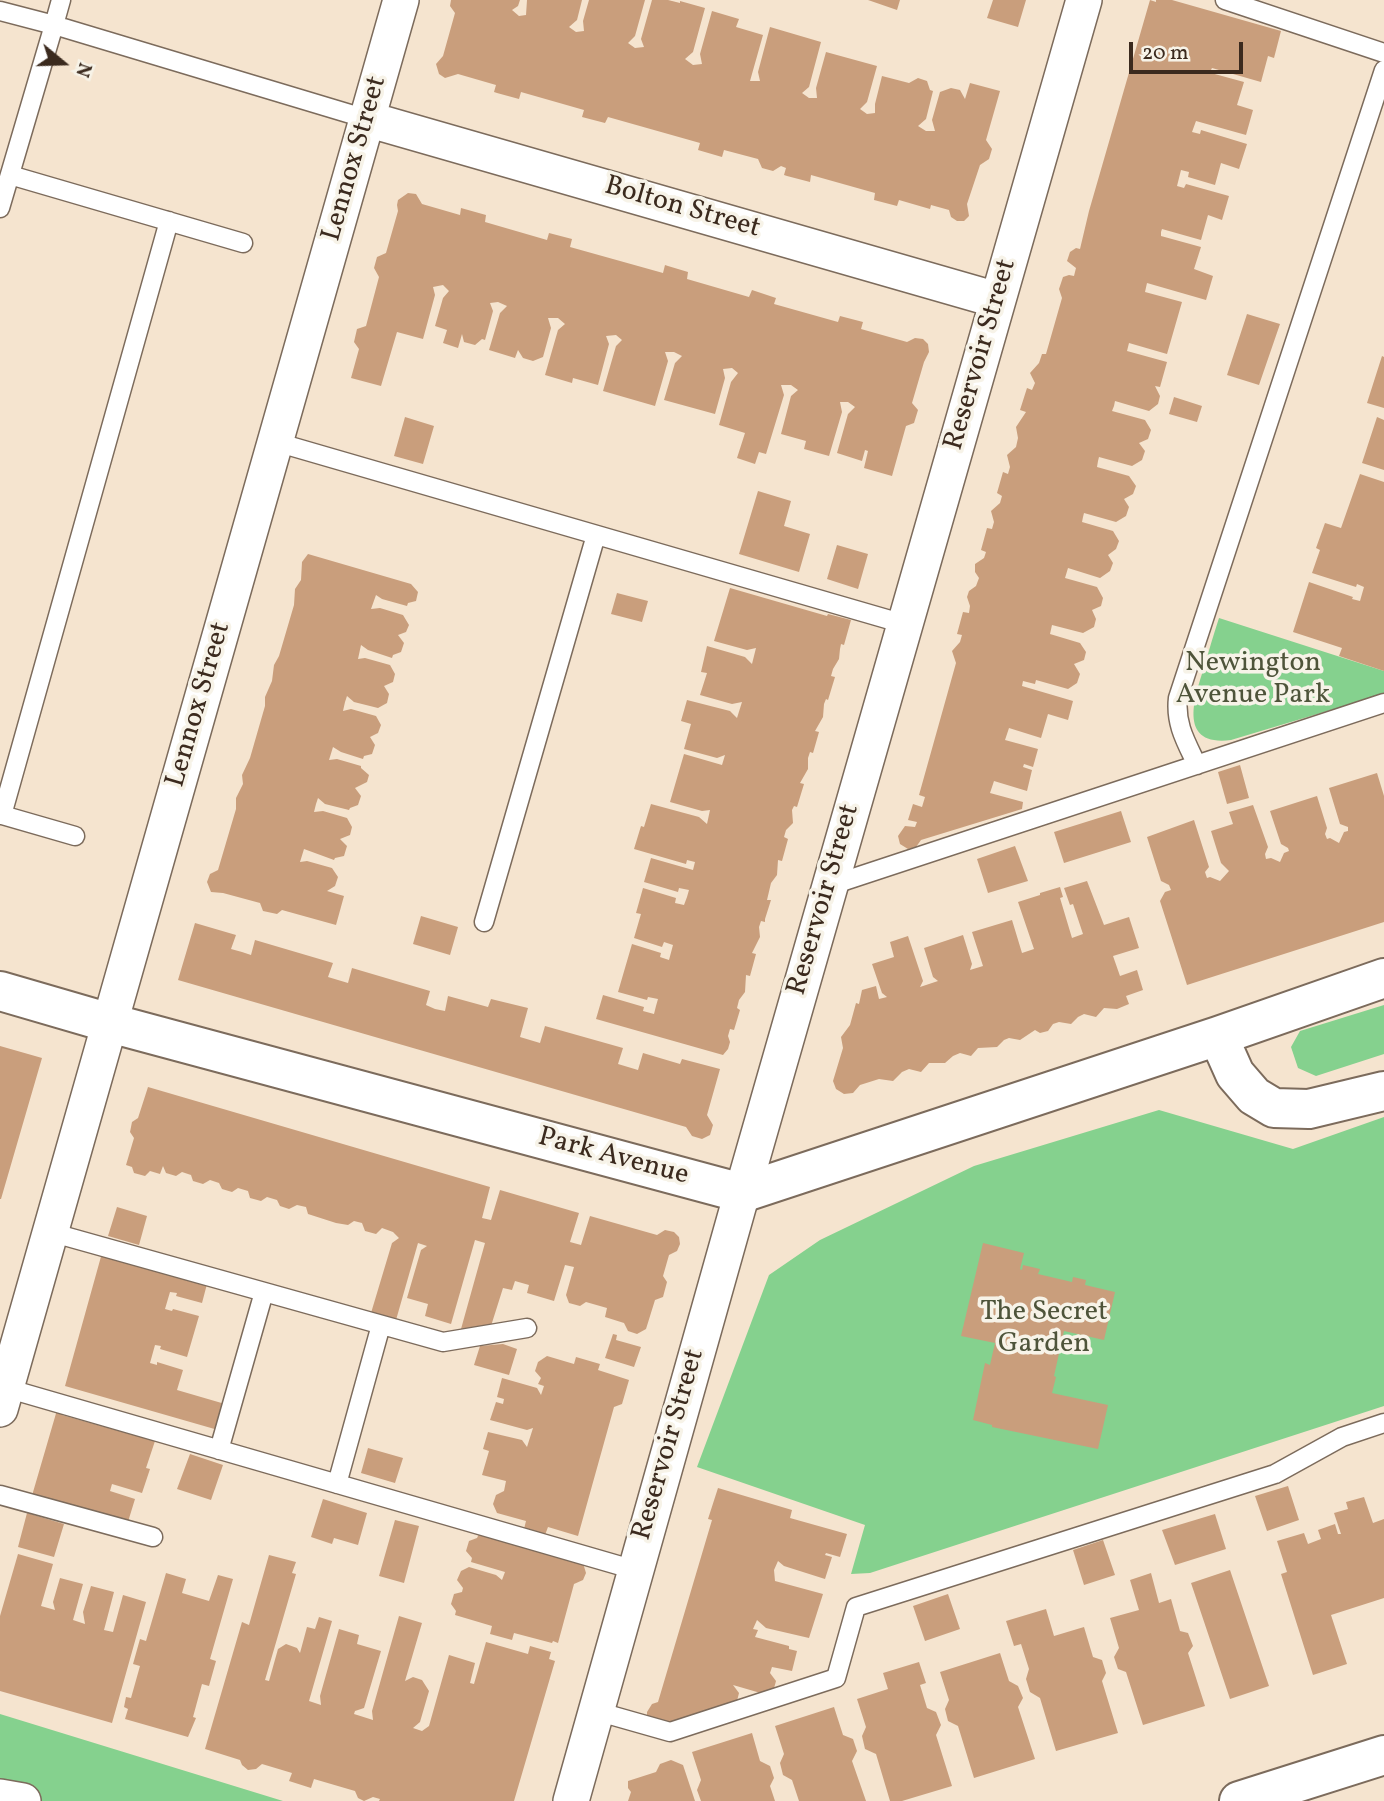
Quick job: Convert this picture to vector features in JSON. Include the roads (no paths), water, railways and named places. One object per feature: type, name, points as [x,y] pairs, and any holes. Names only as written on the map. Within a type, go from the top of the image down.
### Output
[{"type":"street","name":"Lennox Street","points":[[3,1399],[401,0]]},
{"type":"street","name":"Reservoir Street","points":[[570,1801],[1084,0]]},
{"type":"street","name":"Bolton Street","points":[[367,119],[997,300]]},
{"type":"street","points":[[742,1192],[1218,1036],[1384,978]]},
{"type":"street","name":"Park Avenue","points":[[0,991],[110,1023],[742,1192]]},
{"type":"street","points":[[1218,1036],[1235,1074],[1254,1096],[1274,1108],[1308,1110],[1384,1091]]},
{"type":"street","points":[[1239,1801],[1384,1755]]},
{"type":"street","points":[[0,1797],[23,1801]]},
{"type":"lane","points":[[0,208],[61,0]]},
{"type":"lane","points":[[1224,0],[1384,52]]},
{"type":"lane","points":[[0,11],[367,119]]},
{"type":"lane","points":[[1197,765],[1178,724],[1178,698],[1384,70]]},
{"type":"lane","points":[[10,175],[243,243]]},
{"type":"lane","points":[[75,836],[1,815],[169,221]]},
{"type":"lane","points":[[276,442],[904,624]]},
{"type":"lane","points":[[484,922],[596,535]]},
{"type":"lane","points":[[829,886],[1384,703]]},
{"type":"lane","points":[[50,1232],[443,1342],[527,1328]]},
{"type":"lane","points":[[219,1450],[264,1292]]},
{"type":"lane","points":[[337,1483],[381,1325]]},
{"type":"lane","points":[[3,1399],[219,1450],[635,1570]]},
{"type":"lane","points":[[596,1711],[670,1732],[836,1678],[856,1607],[1275,1474],[1342,1437],[1384,1423]]},
{"type":"lane","points":[[0,1495],[153,1536]]},
{"type":"park label","name":"Newington Avenue Park","points":[[1253,681]]},
{"type":"park label","name":"The Secret Garden","points":[[1044,1330]]}]
